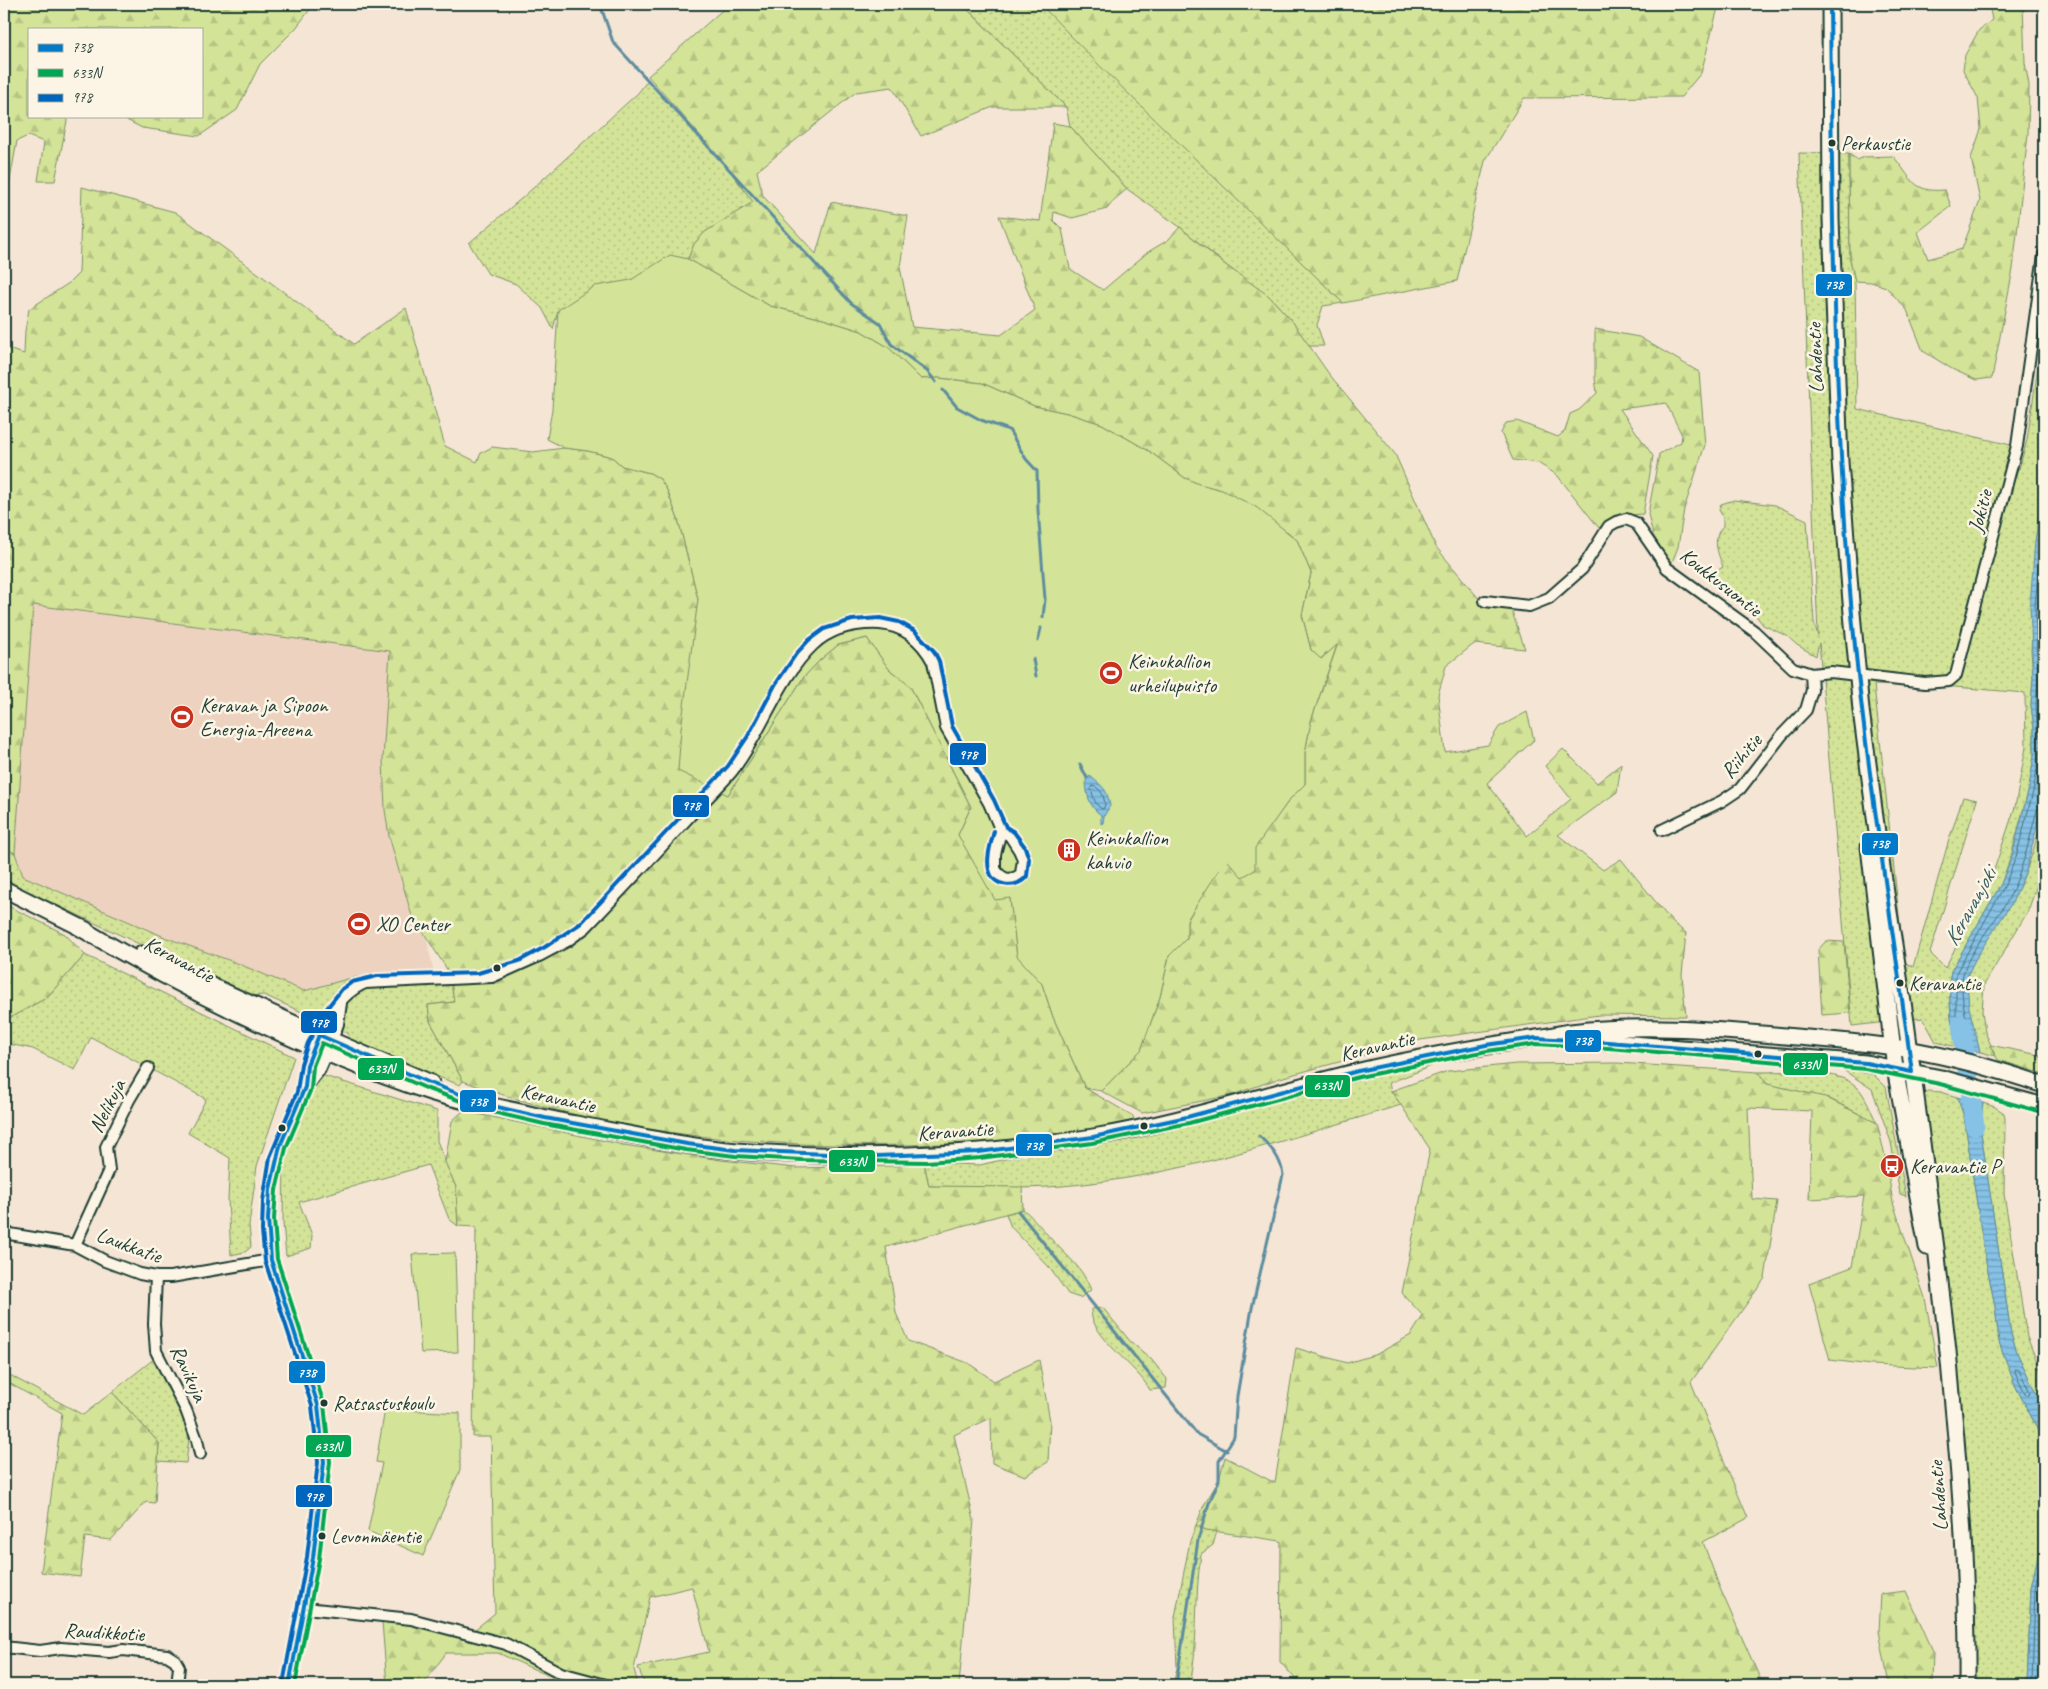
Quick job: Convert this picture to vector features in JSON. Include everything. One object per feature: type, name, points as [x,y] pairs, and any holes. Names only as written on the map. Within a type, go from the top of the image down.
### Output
[{"type":"main road","name":"Lahdentie","points":[[1830,4],[1831,219],[1840,462],[1861,710],[1937,1256],[1941,1305],[1950,1371],[1961,1516],[1967,1636],[1966,1685]]},
{"type":"main road","name":"Lahdentie","points":[[1861,710],[1862,771],[1895,1068],[1919,1208],[1929,1259],[1941,1305]]},
{"type":"main road","name":"Keravantie","points":[[4,889],[77,926],[140,964],[236,1014],[489,1105],[614,1132],[735,1150],[877,1156],[927,1156],[979,1152],[1093,1137],[1187,1117],[1358,1072],[1486,1045],[1570,1032],[1660,1028],[1739,1032],[1893,1048],[1987,1068],[2044,1085]]},
{"type":"main road","name":"Keravantie","points":[[1536,1038],[1866,1063],[1941,1078],[2044,1106]]},
{"type":"street","name":"Jokitie","points":[[1858,676],[1925,682],[1949,682],[1956,675],[2016,446],[2044,255]]},
{"type":"street","name":"Koukkusuontie","points":[[1485,601],[1529,606],[1549,598],[1582,569],[1609,526],[1626,519],[1636,523],[1667,568],[1754,631],[1793,668],[1811,674],[1831,672],[1858,676]]},
{"type":"street","points":[[290,1685],[313,1558],[324,1462],[318,1405],[271,1260],[268,1237],[270,1189],[280,1146],[305,1087],[307,1065],[338,1024],[341,1002],[355,987],[365,983],[492,978],[567,941],[585,928],[732,771],[756,735],[793,670],[812,645],[838,629],[868,624],[886,625],[918,640],[932,662],[946,728],[989,803],[1001,830]]},
{"type":"street","name":"Riihitie","points":[[1662,830],[1722,801],[1740,790],[1778,741],[1806,710],[1812,690],[1811,674]]},
{"type":"street","name":"Nelikuja","points":[[75,1244],[109,1170],[106,1147],[129,1100],[148,1068]]},
{"type":"street","name":"Laukkatie","points":[[4,1233],[75,1244],[105,1261],[156,1277],[180,1276],[271,1260]]},
{"type":"street","name":"Ravikuja","points":[[156,1277],[154,1324],[156,1351],[186,1410],[200,1454]]},
{"type":"street","points":[[303,1609],[421,1622],[506,1644],[561,1673],[606,1685]]},
{"type":"street","name":"Raudikkotie","points":[[4,1647],[40,1651],[61,1648],[109,1652],[123,1650],[167,1655],[175,1660],[179,1667],[177,1685]]},
{"type":"shaded area","points":[[33,605],[391,651],[383,759],[385,810],[389,836],[411,913],[427,940],[434,974],[378,973],[351,978],[304,991],[234,962],[167,938],[23,876],[15,853]]},
{"type":"green space","points":[[4,4],[314,4],[296,28],[260,64],[237,110],[199,136],[142,128],[123,118],[202,118],[202,28],[28,28],[28,118],[68,118],[55,181],[38,181],[44,142],[28,136],[17,141],[10,180],[4,180]]},
{"type":"green space","points":[[729,4],[962,4],[1066,107],[993,107],[921,136],[892,87],[856,92],[757,171],[763,196],[816,254],[831,202],[908,216],[900,267],[912,327],[1001,335],[1035,310],[999,216],[1040,221],[1053,123],[1070,126],[1127,189],[1107,209],[1072,218],[1054,212],[1053,220],[1062,229],[1070,269],[1103,290],[1148,252],[1168,240],[1180,227],[1220,261],[1269,296],[1292,321],[1329,374],[1395,454],[1436,547],[1480,600],[1487,605],[1511,609],[1525,649],[1474,644],[1446,666],[1438,695],[1445,752],[1488,745],[1499,727],[1527,712],[1534,740],[1487,783],[1527,836],[1571,799],[1545,766],[1563,749],[1597,783],[1621,764],[1617,792],[1558,835],[1603,870],[1621,859],[1672,922],[1686,933],[1682,975],[1686,1016],[1599,1015],[1420,1040],[1280,1078],[1232,1095],[1142,1113],[1101,1091],[1141,1050],[1160,997],[1169,956],[1187,938],[1187,921],[1197,904],[1177,904],[1228,861],[1254,848],[1290,799],[1305,784],[1305,753],[1311,721],[1337,646],[1320,659],[1311,650],[1302,615],[1311,573],[1297,540],[1288,532],[1173,478],[1221,490],[1185,478],[1149,451],[1102,424],[1067,413],[1034,406],[982,383],[939,378],[921,379],[888,347],[861,331],[823,319],[770,306],[688,259],[694,244],[705,232],[753,202],[724,163],[648,76]]},
{"type":"green space","points":[[962,4],[1044,4],[1343,303],[1323,306],[1317,325],[1324,346],[1308,346],[1292,321],[1269,296],[1245,281],[1180,227],[1127,189],[1070,126],[1066,107]]},
{"type":"green space","points":[[1040,4],[1719,4],[1701,73],[1681,97],[1524,98],[1485,161],[1457,281],[1343,303],[1099,65]]},
{"type":"green space","points":[[1989,4],[2023,4],[2025,63],[2029,85],[2028,134],[2013,269],[1992,378],[1976,380],[1952,369],[1923,351],[1907,310],[1886,287],[1871,282],[1855,281],[1850,259],[1849,154],[1858,160],[1863,157],[1893,156],[1909,177],[1919,186],[1926,189],[1945,190],[1951,206],[1918,232],[1928,259],[1962,249],[1980,201],[1971,158],[1981,129],[1978,98],[1963,70],[1965,55],[1979,30],[1992,20]]},
{"type":"green space","points":[[2044,40],[2044,112],[2041,76]]},
{"type":"green space","points":[[648,80],[728,168],[754,202],[705,232],[694,244],[688,259],[680,258],[678,269],[558,310],[553,329],[542,308],[516,284],[488,274],[469,243],[522,198],[638,93]]},
{"type":"green space","points":[[1799,153],[1849,154],[1850,259],[1855,281],[1857,409],[2011,445],[2004,468],[2019,469],[2027,440],[2044,327],[2044,481],[2040,507],[2031,650],[2033,678],[2031,705],[2034,728],[2034,755],[2029,788],[2011,856],[2001,884],[1951,971],[1949,984],[1951,1018],[1957,1047],[1936,1042],[1923,1018],[1852,1026],[1819,643],[1816,656],[1797,645],[1787,636],[1763,625],[1751,609],[1713,579],[1716,571],[1723,567],[1716,541],[1719,531],[1723,526],[1723,517],[1719,510],[1721,504],[1734,500],[1775,505],[1807,520],[1814,622],[1818,636]],"holes":[[[1874,685],[1955,687],[2025,693],[2026,747],[2015,807],[1992,876],[1945,968],[1930,953],[1977,800],[1963,797],[1913,967],[1904,962]]]},
{"type":"green space","points":[[82,187],[175,212],[354,344],[406,308],[445,446],[477,462],[481,453],[492,447],[533,452],[564,448],[588,451],[612,457],[622,466],[650,473],[660,479],[667,490],[678,519],[698,599],[694,636],[728,795],[803,678],[838,645],[867,638],[889,669],[910,686],[971,807],[958,835],[1010,898],[1017,955],[1042,984],[1053,1017],[1085,1088],[1133,1116],[1134,1121],[1094,1130],[1000,1143],[821,1145],[760,1142],[640,1128],[580,1116],[521,1100],[463,1081],[430,1021],[428,1005],[454,1002],[450,974],[411,913],[389,836],[385,810],[383,759],[390,651],[33,605],[15,853],[4,848],[4,348],[24,354],[25,331],[29,309],[69,283],[79,273]]},
{"type":"green space","name":"Keinukallion urheilupuisto","points":[[670,255],[688,259],[770,306],[823,319],[861,331],[888,347],[921,379],[939,378],[982,383],[1034,406],[1067,413],[1102,424],[1149,451],[1185,478],[1222,490],[1256,507],[1297,540],[1311,573],[1302,615],[1311,650],[1321,659],[1337,645],[1311,721],[1305,753],[1305,784],[1290,799],[1255,848],[1255,870],[1242,877],[1228,861],[1219,870],[1187,920],[1187,938],[1169,956],[1160,997],[1141,1050],[1101,1091],[1085,1088],[1053,1017],[1042,984],[1017,956],[1010,898],[995,900],[958,835],[971,807],[910,686],[889,669],[867,638],[838,645],[803,678],[728,795],[678,771],[681,729],[698,599],[678,519],[667,490],[660,479],[650,473],[622,466],[612,457],[564,448],[547,439],[552,409],[558,310],[595,286],[631,280]]},
{"type":"green space","points":[[1595,329],[1639,337],[1699,372],[1705,445],[1684,509],[1678,547],[1671,565],[1653,535],[1648,514],[1659,454],[1681,442],[1682,435],[1666,403],[1620,409],[1653,456],[1643,514],[1615,516],[1599,528],[1557,475],[1538,463],[1513,460],[1501,433],[1506,423],[1517,421],[1558,437],[1565,431],[1570,414],[1579,410],[1597,393],[1595,378]]},
{"type":"green space","points":[[2044,799],[2044,865],[2028,911],[1984,985],[1982,1011],[1985,1032],[1996,1056],[1980,1052],[1969,1008],[1967,981],[1979,951],[2007,910],[2018,890],[2037,838]]},
{"type":"green space","points":[[4,848],[15,853],[23,876],[167,938],[234,962],[304,991],[351,978],[378,973],[450,974],[454,1002],[428,1005],[430,1021],[463,1081],[460,1085],[359,1047],[351,1042],[348,1033],[264,995],[249,996],[4,880]]},
{"type":"green space","points":[[4,904],[65,934],[85,955],[46,998],[4,1021]]},
{"type":"green space","points":[[1826,941],[1844,942],[1850,1013],[1822,1015],[1818,950]]},
{"type":"green space","points":[[85,955],[294,1057],[257,1166],[249,1225],[251,1247],[245,1252],[231,1255],[228,1200],[230,1158],[188,1133],[206,1099],[91,1037],[75,1070],[33,1049],[4,1043],[4,1021],[46,998]]},
{"type":"green space","points":[[1990,1045],[2044,1056],[2044,1074],[1998,1060]]},
{"type":"green space","points":[[1437,1061],[1439,1063],[1389,1083],[1391,1091],[1401,1105],[1276,1143],[1191,1165],[1106,1181],[1062,1186],[1012,1188],[929,1186],[924,1163],[980,1165],[1027,1154],[1102,1144],[1164,1131],[1388,1072]]},
{"type":"green space","points":[[1617,1063],[1758,1072],[1767,1084],[1825,1097],[1877,1123],[1886,1160],[1893,1203],[1925,1298],[1938,1368],[1871,1365],[1830,1360],[1809,1283],[1852,1267],[1864,1196],[1809,1199],[1812,1111],[1748,1108],[1752,1199],[1777,1201],[1765,1278],[1691,1382],[1748,1518],[1703,1542],[1719,1586],[1763,1685],[1301,1685],[1280,1662],[1281,1541],[1206,1530],[1196,1525],[1204,1505],[1219,1480],[1225,1457],[1275,1483],[1296,1348],[1347,1363],[1377,1354],[1411,1335],[1423,1316],[1402,1293],[1430,1149],[1391,1091],[1448,1071],[1516,1064]]},
{"type":"green space","points":[[1840,1068],[1874,1075],[1886,1087],[1906,1196],[1900,1194],[1891,1142],[1872,1089]]},
{"type":"green space","points":[[1758,1072],[1809,1072],[1836,1076],[1847,1080],[1863,1094],[1877,1123],[1828,1098],[1767,1084]]},
{"type":"green space","points":[[321,1075],[437,1111],[437,1141],[456,1187],[458,1226],[449,1219],[428,1165],[299,1202],[312,1235],[311,1248],[286,1256],[283,1223],[284,1162],[301,1114]]},
{"type":"green space","points":[[1927,1091],[1941,1092],[1957,1097],[1964,1116],[1984,1251],[1995,1306],[1999,1342],[2015,1385],[2036,1426],[2044,1450],[2044,1504],[2038,1556],[2031,1588],[2027,1685],[1974,1685],[1965,1453],[1941,1251],[1919,1096]]},
{"type":"green space","points":[[1983,1103],[1995,1107],[2004,1113],[2004,1194],[2027,1337],[2044,1379],[2044,1410],[2018,1355],[2011,1334],[1980,1126]]},
{"type":"green space","points":[[463,1111],[624,1145],[721,1160],[796,1168],[896,1166],[924,1163],[929,1186],[1022,1187],[1023,1209],[886,1247],[896,1313],[908,1341],[968,1363],[994,1381],[1039,1360],[1050,1421],[1048,1462],[1025,1476],[992,1463],[991,1418],[954,1435],[974,1520],[959,1685],[645,1685],[638,1667],[709,1652],[692,1587],[650,1597],[634,1669],[638,1685],[616,1684],[574,1674],[553,1667],[473,1631],[495,1613],[491,1437],[473,1437],[476,1227],[458,1226],[456,1187],[445,1162],[452,1121]]},
{"type":"green space","points":[[1023,1209],[1075,1263],[1084,1275],[1091,1290],[1080,1298],[1068,1294],[1049,1267],[1011,1227],[1006,1214]]},
{"type":"green space","points":[[455,1253],[458,1352],[421,1353],[412,1254]]},
{"type":"green space","points":[[1103,1308],[1130,1341],[1151,1359],[1167,1379],[1166,1388],[1150,1390],[1106,1340],[1092,1319],[1091,1309]]},
{"type":"green space","points":[[155,1358],[183,1411],[190,1431],[186,1463],[158,1461],[159,1443],[112,1392]]},
{"type":"green space","points":[[4,1372],[83,1415],[112,1392],[159,1443],[155,1503],[146,1502],[111,1540],[85,1537],[80,1577],[41,1572],[62,1413],[7,1382]]},
{"type":"green space","points":[[385,1409],[460,1413],[460,1470],[423,1556],[368,1531],[382,1463],[376,1462]]},
{"type":"green space","points":[[1196,1525],[1206,1530],[1217,1531],[1213,1545],[1201,1554],[1195,1653],[1190,1685],[1173,1685],[1177,1668],[1175,1617],[1190,1541]]},
{"type":"green space","points":[[1906,1591],[1933,1651],[1932,1685],[1889,1685],[1879,1631],[1881,1594]]},
{"type":"green space","points":[[382,1622],[411,1622],[505,1646],[597,1685],[569,1685],[498,1653],[446,1653],[423,1685],[387,1685]]},
{"type":"water","points":[[2044,481],[2044,799],[2026,871],[2013,901],[1977,956],[1968,974],[1969,1007],[1980,1052],[1957,1047],[1951,1018],[1949,984],[1951,971],[2001,884],[2012,856],[2029,788],[2034,755],[2034,728],[2031,705],[2033,678],[2030,605],[2035,541]]},
{"type":"water","points":[[1090,776],[1104,788],[1109,800],[1110,806],[1101,824],[1101,815],[1091,804],[1088,794],[1086,779]]},
{"type":"water","points":[[1957,1097],[1983,1103],[1980,1126],[2011,1334],[2018,1355],[2044,1410],[2044,1450],[2036,1426],[2015,1385],[1999,1342],[1995,1306],[1984,1251],[1964,1116]]},
{"type":"water","points":[[2044,1504],[2043,1685],[2027,1685],[2031,1588],[2038,1556]]},
{"type":"waterway","points":[[600,4],[613,42],[851,303],[880,323],[891,344],[927,371],[936,382]]},
{"type":"waterway","points":[[943,390],[957,407],[981,420],[1009,430],[1026,459],[1037,471],[1045,599],[1043,617]]},
{"type":"waterway","points":[[1038,641],[1041,628]]},
{"type":"waterway","points":[[1033,659],[1036,676]]},
{"type":"waterway","points":[[1080,764],[1087,778]]},
{"type":"waterway","name":"Keravanjoki","points":[[1961,1024],[1975,1126]]},
{"type":"waterway","points":[[1176,1685],[1198,1540],[1209,1503],[1219,1480],[1219,1461],[1234,1437],[1237,1396],[1252,1308],[1283,1175],[1275,1153],[1259,1136]]},
{"type":"waterway","points":[[1018,1211],[1197,1434],[1227,1451]]},
{"type":"transit line","name":"738","points":[[289,1685],[313,1558],[324,1462],[318,1405],[271,1260],[268,1219],[270,1189],[280,1146],[305,1087],[307,1065],[319,1035],[430,1083],[489,1105],[545,1118],[687,1144],[735,1150],[877,1156],[979,1152],[1093,1137],[1187,1117],[1358,1071],[1486,1045],[1536,1038],[1866,1063],[1912,1072],[1862,712],[1850,591],[1837,371],[1830,4]]},
{"type":"transit line","name":"978","points":[[283,1684],[307,1557],[318,1462],[312,1406],[265,1261],[262,1231],[263,1201],[270,1157],[297,1092],[301,1064],[308,1043],[327,1008],[342,989],[352,982],[377,976],[478,973],[519,961],[545,947],[581,923],[728,766],[748,736],[775,685],[796,654],[809,640],[824,629],[852,620],[880,618],[899,622],[915,631],[934,651],[939,661],[952,726],[994,800],[1006,827],[1014,832],[1025,847],[1029,859],[1027,876],[1018,883],[1006,885],[991,876],[988,861],[994,831]]},
{"type":"transit line","name":"633N","points":[[295,1685],[319,1559],[330,1462],[324,1404],[277,1259],[274,1219],[276,1190],[286,1148],[311,1089],[313,1066],[322,1043],[428,1089],[488,1111],[544,1124],[686,1150],[735,1156],[801,1160],[927,1162],[980,1158],[1092,1143],[1189,1123],[1359,1077],[1487,1051],[1536,1044],[1865,1069],[1940,1084],[2042,1112]]},
{"type":"place","name":"Perkaustie","points":[[1832,143]]},
{"type":"place","name":"Keinukallion urheilupuisto","points":[[1111,673]]},
{"type":"place","name":"Keravan ja Sipoon Energia-Areena","points":[[182,717]]},
{"type":"place","name":"Keinukallion kahvio","points":[[1069,850]]},
{"type":"place","name":"XO Center","points":[[359,924]]},
{"type":"place","name":"Keravantie","points":[[1900,983]]},
{"type":"place","name":"Keravantie P","points":[[1892,1166]]},
{"type":"place","name":"Ratsastuskoulu","points":[[324,1403]]},
{"type":"place","name":"Levonmäentie","points":[[322,1536]]}]
